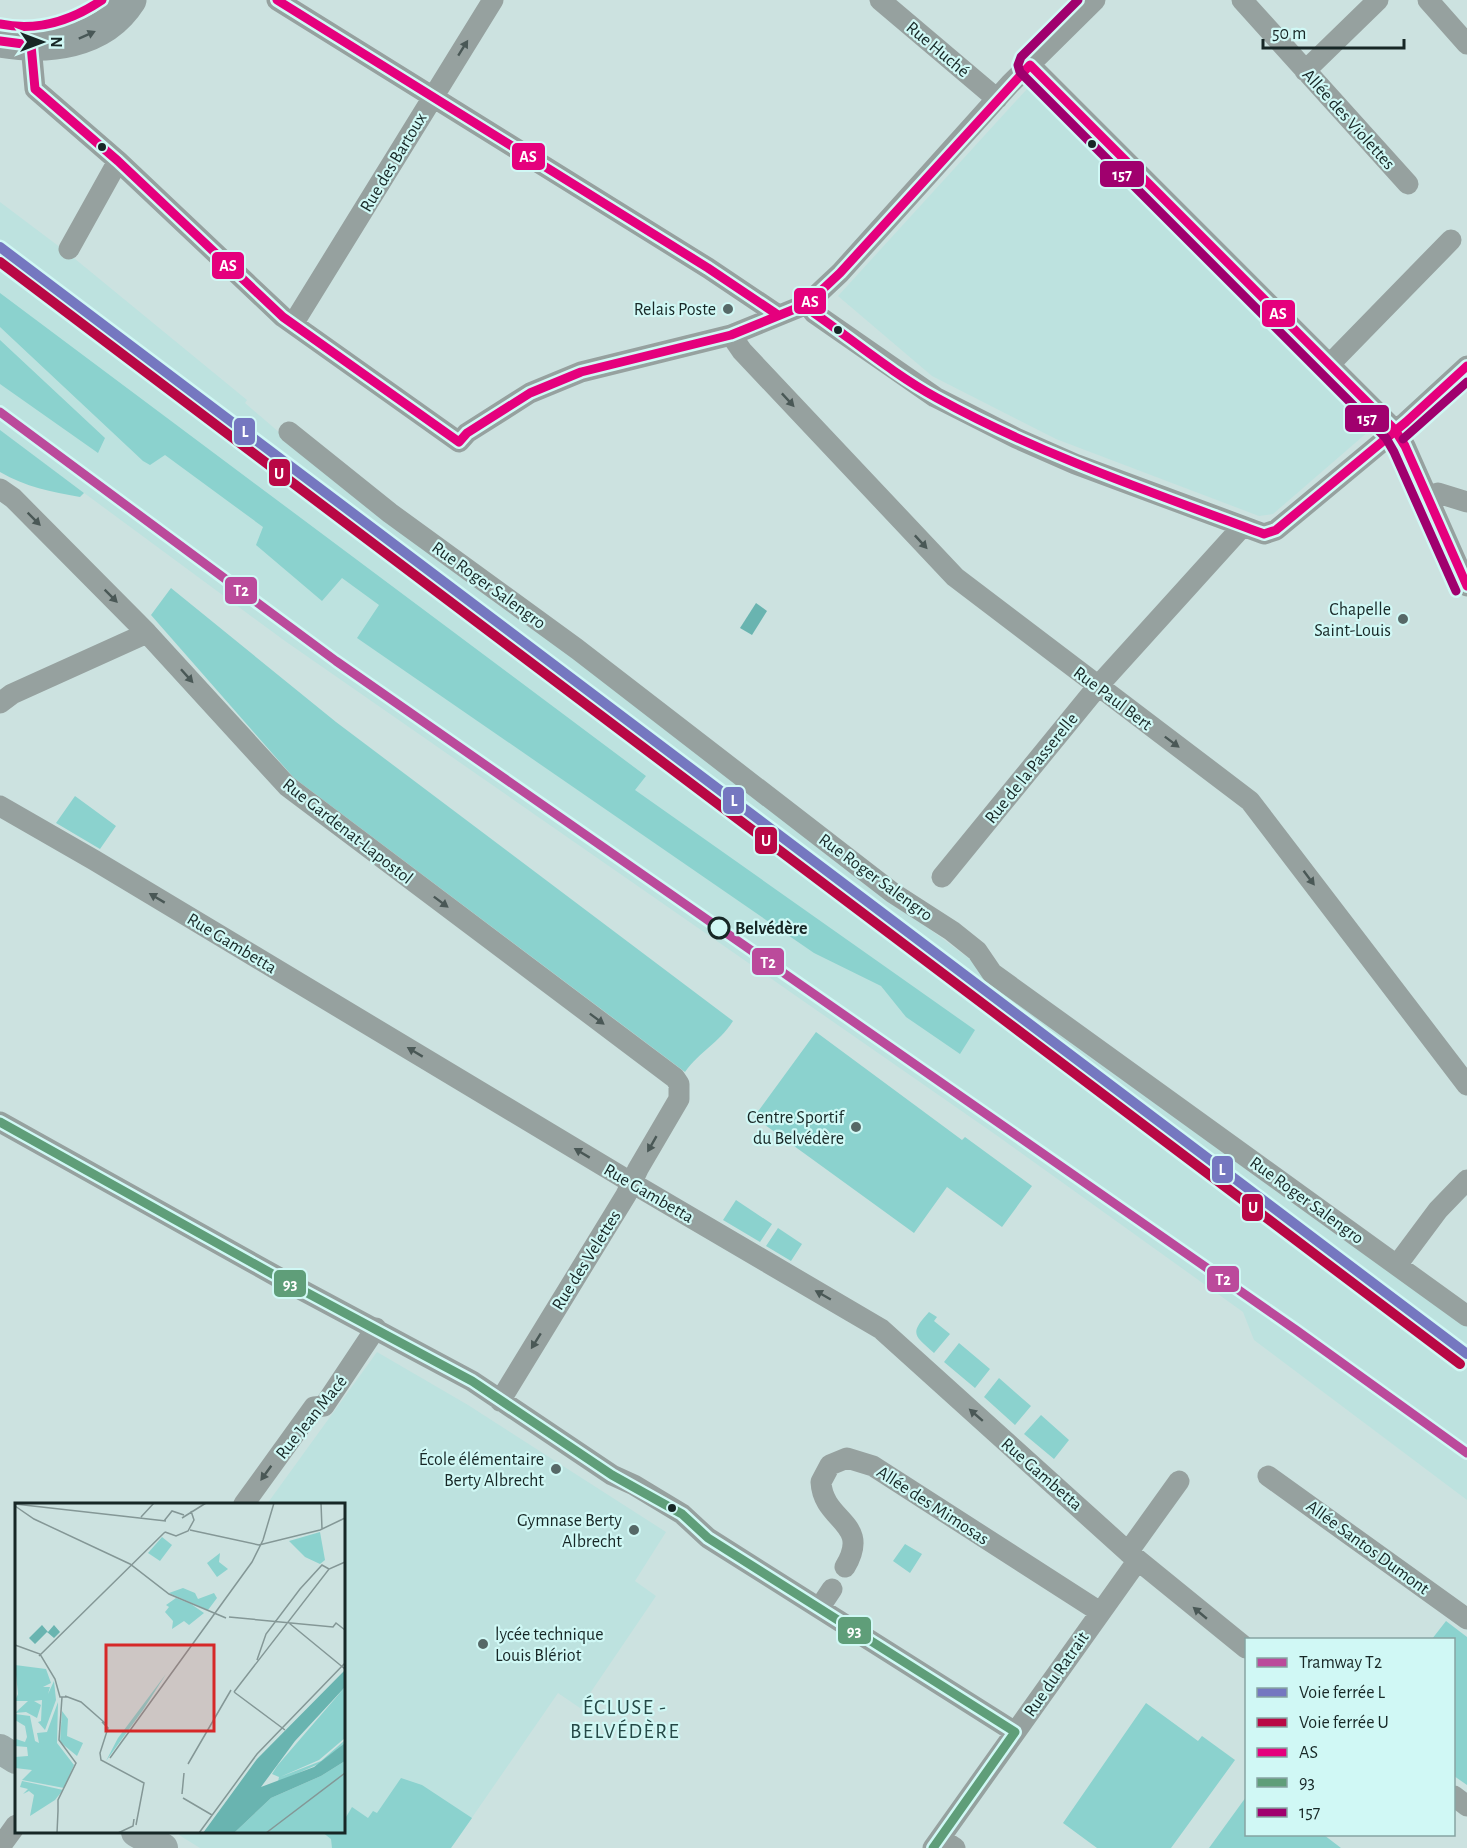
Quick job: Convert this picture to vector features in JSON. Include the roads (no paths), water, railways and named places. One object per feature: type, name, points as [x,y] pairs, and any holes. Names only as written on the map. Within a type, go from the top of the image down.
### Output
[{"type":"main road","points":[[0,24],[38,26],[63,21],[83,13],[102,0]]},
{"type":"main road","points":[[16,43],[69,43],[114,19],[130,0]]},
{"type":"street","points":[[277,0],[778,315]]},
{"type":"street","name":"Rue des Bartoux","points":[[293,324],[493,0]]},
{"type":"street","name":"Rue Huché","points":[[880,0],[997,99]]},
{"type":"street","points":[[16,43],[35,89],[118,161],[293,324],[459,442],[467,433],[530,393],[581,372],[731,335],[807,304],[840,273],[997,99],[1095,0]]},
{"type":"street","name":"Allée des Violettes","points":[[1242,0],[1408,184]]},
{"type":"street","points":[[1305,71],[1377,0]]},
{"type":"street","points":[[1428,0],[1467,44]]},
{"type":"street","points":[[1030,65],[1395,430],[1428,497],[1467,586]]},
{"type":"street","points":[[69,249],[118,161]]},
{"type":"street","points":[[1330,364],[1451,240]]},
{"type":"street","points":[[807,304],[814,313],[935,397],[1075,464],[1264,534],[1276,530],[1467,366]]},
{"type":"street","name":"Rue Paul Bert","points":[[731,335],[742,351],[955,577],[1250,801],[1467,1085]]},
{"type":"street","name":"Rue Roger Salengro","points":[[289,432],[390,513],[577,649],[893,893],[977,951],[992,973],[1467,1316]]},
{"type":"street","name":"Rue Gardenat-Lapostol","points":[[0,489],[13,498],[147,633],[287,786],[675,1078],[679,1084]]},
{"type":"street","points":[[1428,497],[1438,493],[1467,502]]},
{"type":"street","name":"Rue de la Passerelle","points":[[942,877],[1098,686],[1242,527]]},
{"type":"street","points":[[0,703],[12,693],[147,633]]},
{"type":"street","name":"Rue Gambetta","points":[[0,806],[881,1329],[1133,1556],[1245,1647]]},
{"type":"street","name":"Rue des Velettes","points":[[500,1401],[632,1183],[679,1099],[679,1084]]},
{"type":"street","points":[[0,1122],[285,1281],[472,1381],[612,1475],[634,1485],[682,1514],[708,1538],[1015,1732]]},
{"type":"street","points":[[1397,1265],[1438,1210],[1467,1180]]},
{"type":"street","name":"Rue Jean Macé","points":[[245,1503],[314,1407],[324,1406],[376,1328]]},
{"type":"street","name":"Allée des Mimosas","points":[[845,1567],[853,1553],[853,1536],[825,1500],[821,1482],[830,1465],[847,1458],[873,1466],[1100,1612]]},
{"type":"street","name":"Allée Santos Dumont","points":[[1268,1476],[1467,1619]]},
{"type":"street","name":"Rue du Ratrait","points":[[943,1845],[1015,1732],[1100,1612],[1179,1481]]},
{"type":"street","points":[[820,1607],[832,1589]]},
{"type":"street","points":[[0,1749],[15,1758]]},
{"type":"street","points":[[1455,1797],[1467,1806]]},
{"type":"street","points":[[0,1847],[15,1826]]},
{"type":"street","points":[[138,1833],[163,1848]]},
{"type":"railway","points":[[0,259],[821,879],[1185,1159]]},
{"type":"tram line","name":"T2","points":[[0,412],[336,661],[1296,1330],[1467,1453]]},
{"type":"rail line","name":"L","points":[[0,247],[1467,1354]]},
{"type":"rail line","name":"U","points":[[0,262],[1460,1364]]},
{"type":"place","name":"Relais Poste","points":[[728,309]]},
{"type":"place","name":"Chapelle Saint-Louis","points":[[1403,619]]},
{"type":"place","name":"Belvédère","points":[[719,928]]},
{"type":"place","name":"Centre Sportif du Belvédère","points":[[856,1127]]},
{"type":"place","name":"École élémentaire Berty Albrecht","points":[[556,1469]]},
{"type":"place","name":"Gymnase Berty Albrecht","points":[[634,1530]]},
{"type":"place","name":"lycée technique Louis Blériot","points":[[483,1644]]},
{"type":"district","name":"ÉCLUSE - BELVÉDÈRE","points":[[625,1719]]}]
